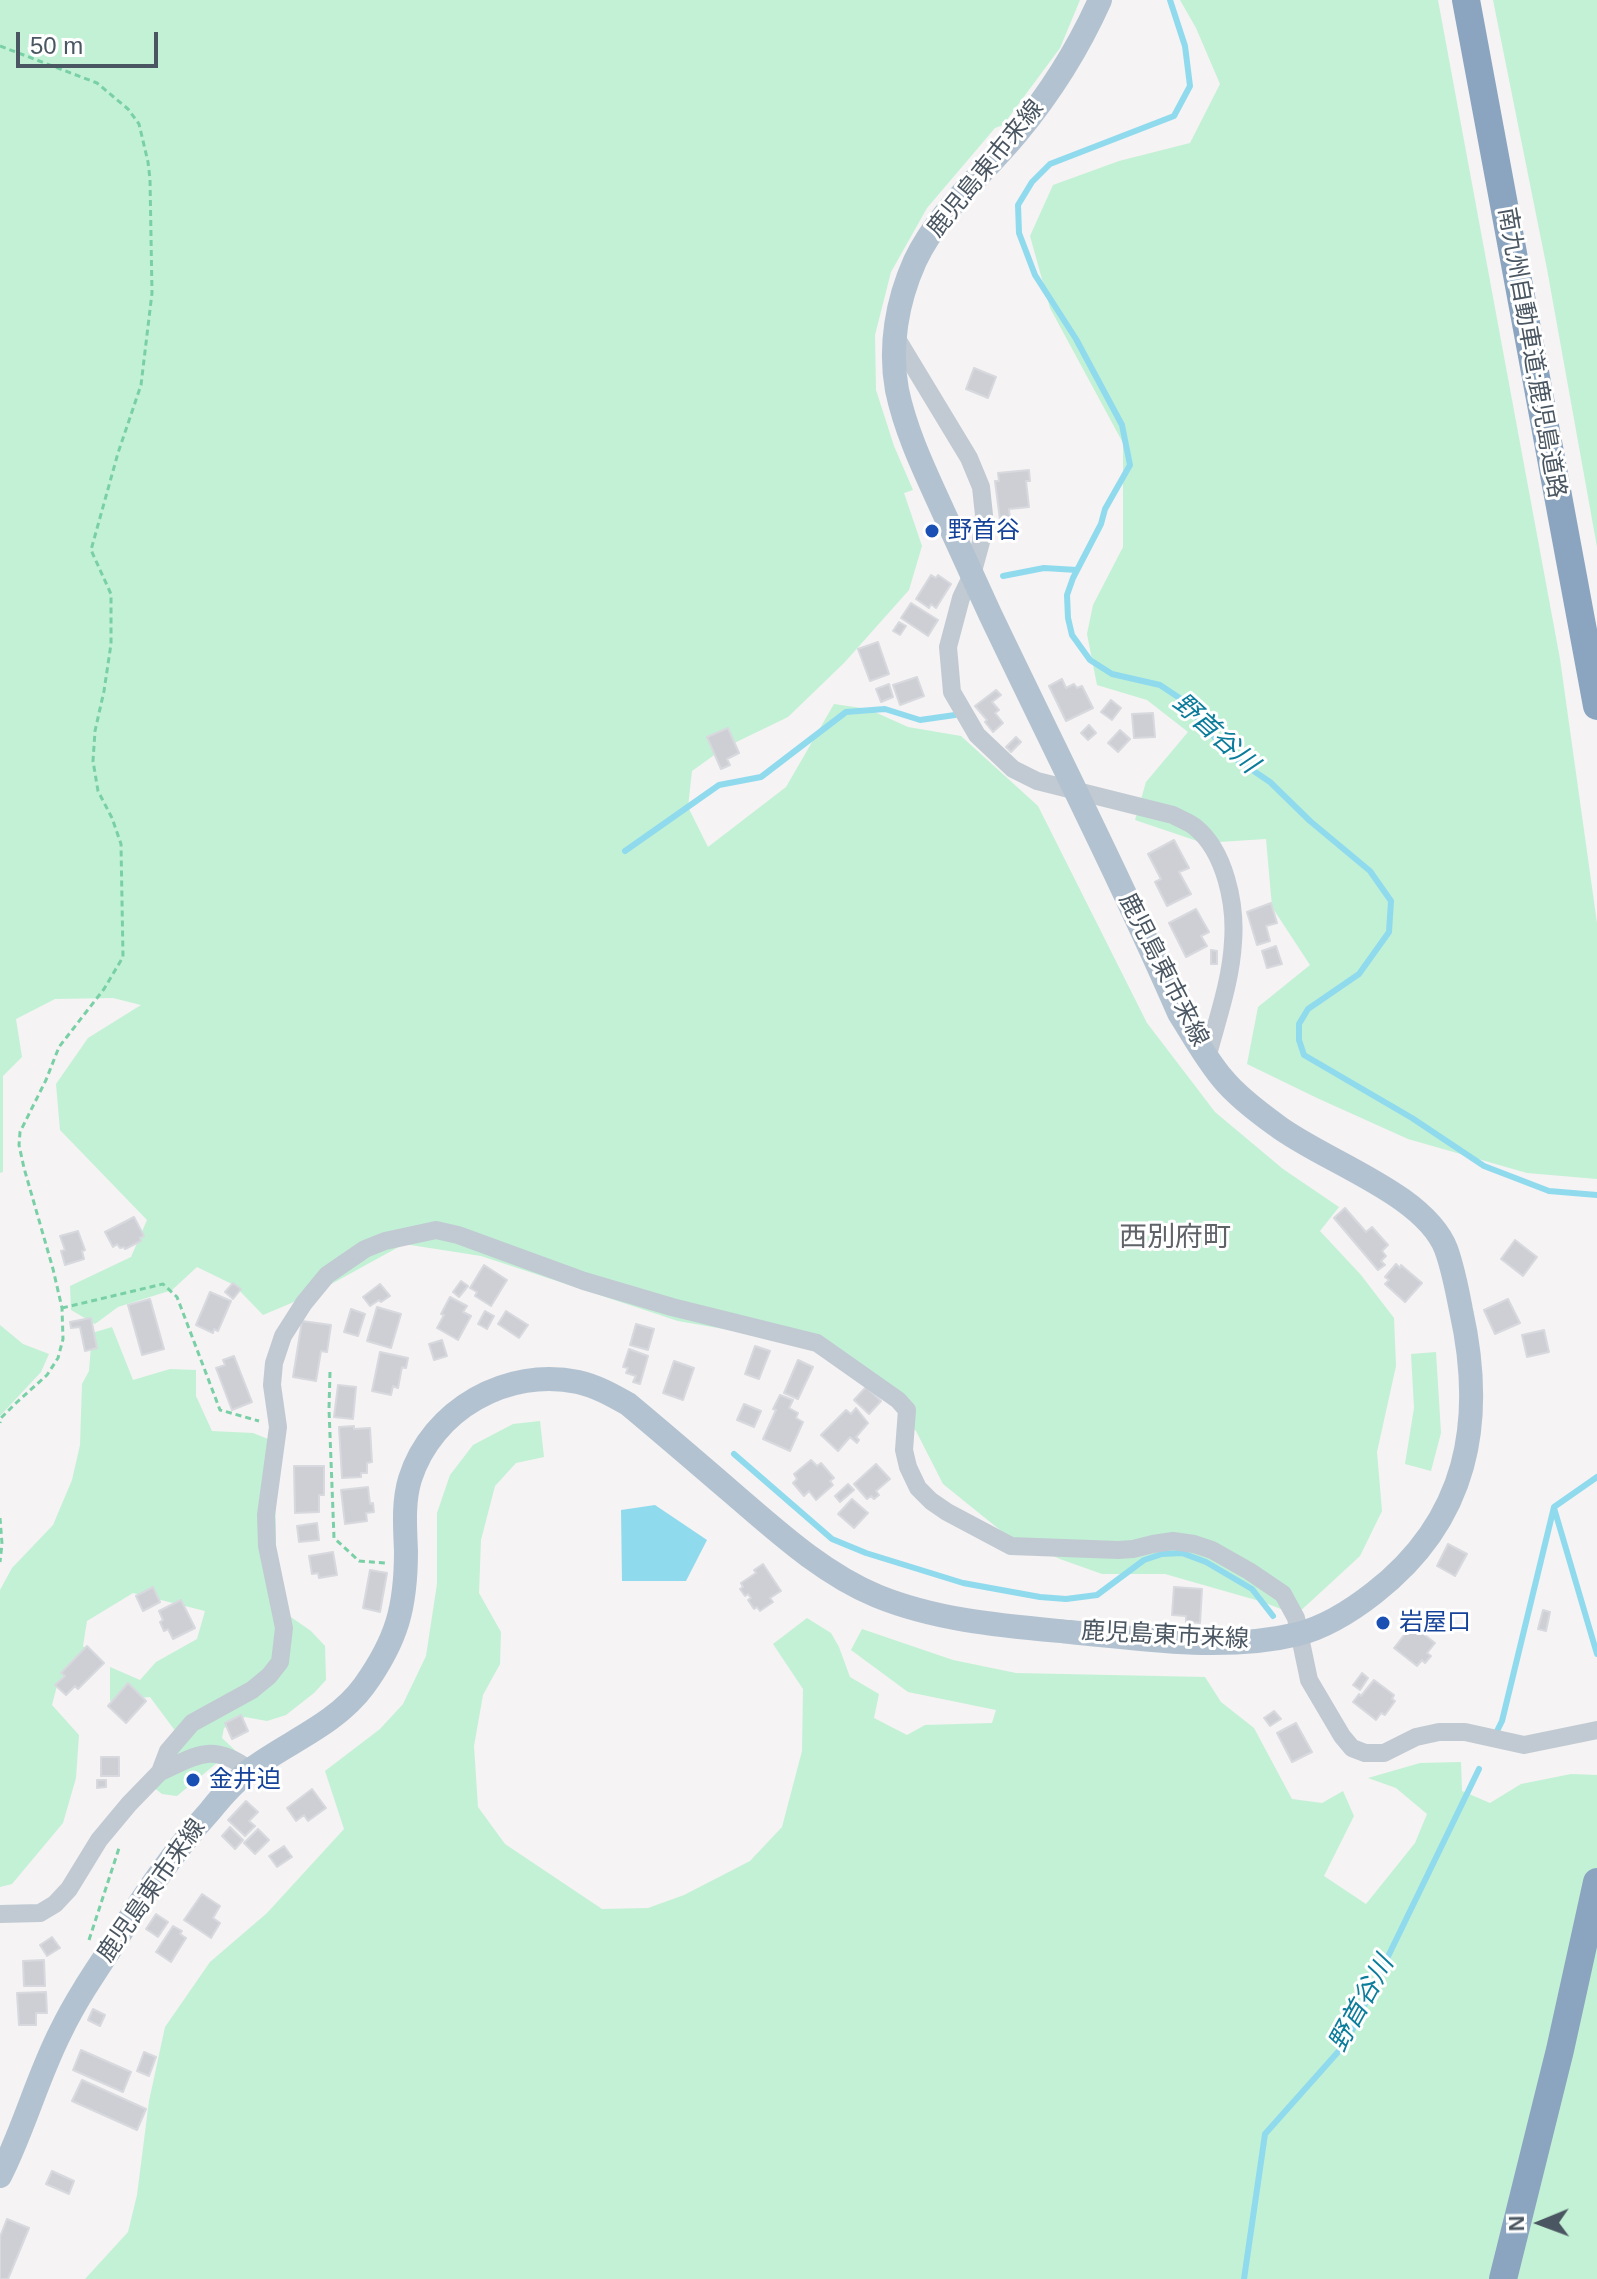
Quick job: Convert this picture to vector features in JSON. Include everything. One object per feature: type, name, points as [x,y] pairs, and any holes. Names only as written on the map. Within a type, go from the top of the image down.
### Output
[{"type":"highway","name":"南九州自動車道;鹿児島道路","points":[[1466,0],[1597,706]]},
{"type":"highway","points":[[1503,2279],[1560,2050],[1597,1882]]},
{"type":"main road","name":"鹿児島東市来線","points":[[0,2176],[14,2149],[60,2032],[85,1988],[177,1849],[250,1770],[331,1718],[357,1695],[382,1661],[393,1639],[406,1584],[405,1504],[410,1478],[434,1434],[456,1412],[483,1395],[504,1385],[529,1379],[578,1382],[603,1390],[628,1404],[790,1543],[874,1595],[914,1609],[967,1620],[1167,1641],[1256,1641],[1320,1627],[1354,1608],[1392,1579],[1419,1549],[1459,1480],[1471,1415],[1471,1366],[1464,1321],[1445,1246],[1423,1215],[1278,1127],[1225,1082],[1207,1058],[1179,1013],[972,575],[914,446],[903,413],[897,387],[894,334],[901,298],[916,259],[960,197],[1047,94],[1066,67],[1100,0]]},
{"type":"street","points":[[894,334],[969,458],[981,487],[984,515],[981,542],[948,647],[952,692],[977,735],[1013,769],[1037,781],[1173,815],[1193,825],[1210,842],[1223,866],[1231,901],[1234,940],[1207,1058]]},
{"type":"street","points":[[160,1772],[168,1751],[192,1723],[252,1690],[280,1662],[284,1628],[267,1546],[266,1515],[278,1427],[272,1385],[274,1363],[283,1336],[327,1275],[365,1249],[385,1241],[436,1230],[458,1235],[584,1281],[672,1307],[817,1343],[898,1400],[907,1410],[904,1450],[918,1488],[947,1512],[1011,1546],[1118,1550],[1173,1541],[1203,1547],[1249,1571],[1283,1594],[1296,1618],[1309,1680],[1352,1748],[1365,1753],[1384,1753],[1416,1737],[1439,1732],[1465,1732],[1524,1745],[1597,1730]]},
{"type":"street","points":[[0,1914],[40,1913],[55,1904],[69,1889],[99,1840],[160,1772],[203,1753],[232,1756],[250,1770]]},
{"type":"path","points":[[0,46],[97,83],[128,109],[139,124],[150,179],[152,293],[141,385],[91,550],[111,594],[111,644],[95,731],[93,761],[98,791],[121,844],[123,957],[104,989],[59,1047],[20,1132],[19,1145],[24,1168],[62,1308],[63,1339],[58,1358],[47,1375],[1,1418],[0,1423]]},
{"type":"path","points":[[62,1308],[163,1284],[177,1297],[220,1410],[278,1427]]},
{"type":"path","points":[[330,1372],[334,1538],[359,1561],[406,1564]]},
{"type":"path","points":[[0,1518],[0,1562]]},
{"type":"path","points":[[86,1949],[121,1843]]},
{"type":"green space","points":[[0,0],[1080,0],[1060,48],[1003,125],[995,128],[927,208],[891,272],[875,335],[876,390],[894,446],[913,490],[904,493],[922,546],[909,590],[844,663],[788,717],[724,748],[692,771],[688,807],[708,847],[786,787],[834,704],[868,709],[908,727],[961,736],[1038,806],[1147,1023],[1215,1112],[1283,1169],[1339,1207],[1320,1231],[1361,1275],[1394,1318],[1396,1366],[1377,1452],[1382,1511],[1360,1556],[1296,1615],[1263,1602],[1165,1574],[1102,1574],[1005,1534],[943,1484],[916,1431],[852,1361],[786,1340],[678,1321],[481,1256],[404,1244],[315,1293],[263,1315],[234,1285],[197,1267],[172,1290],[118,1307],[95,1324],[71,1310],[70,1286],[131,1257],[147,1220],[60,1130],[56,1084],[88,1038],[141,1005],[113,998],[55,999],[16,1019],[22,1057],[3,1076],[3,1172],[0,1173]]},
{"type":"green space","points":[[1180,0],[1438,0],[1560,659],[1597,923],[1597,1179],[1527,1173],[1408,1139],[1247,1064],[1258,1007],[1310,965],[1272,907],[1266,839],[1203,843],[1135,820],[1146,782],[1188,732],[1147,700],[1097,685],[1087,634],[1093,605],[1123,547],[1123,443],[1050,308],[1030,236],[1053,185],[1119,161],[1190,143],[1220,84],[1196,28]]},
{"type":"green space","points":[[1493,0],[1597,0],[1597,547],[1547,269]]},
{"type":"green space","points":[[0,1325],[23,1344],[49,1354],[41,1372],[0,1416]]},
{"type":"green space","points":[[112,1327],[133,1380],[170,1369],[196,1370],[196,1396],[212,1431],[253,1433],[268,1439],[275,1476],[276,1540],[270,1583],[278,1608],[311,1631],[325,1646],[326,1680],[286,1715],[267,1721],[245,1717],[224,1728],[222,1738],[237,1752],[218,1762],[177,1796],[162,1794],[153,1787],[176,1732],[150,1697],[110,1701],[110,1667],[140,1680],[156,1662],[197,1639],[205,1611],[133,1593],[87,1621],[83,1646],[101,1665],[84,1663],[58,1682],[52,1705],[79,1735],[76,1778],[63,1823],[12,1884],[0,1887],[0,1590],[12,1568],[53,1525],[72,1480],[80,1445],[82,1384],[89,1371],[92,1333]]},
{"type":"green space","points":[[1436,1352],[1441,1433],[1431,1471],[1405,1464],[1414,1408],[1411,1354]]},
{"type":"green space","points":[[540,1421],[544,1457],[516,1463],[495,1486],[481,1540],[479,1593],[501,1632],[500,1664],[483,1695],[474,1746],[478,1807],[505,1844],[602,1909],[648,1908],[684,1895],[750,1861],[782,1827],[802,1751],[803,1689],[773,1644],[807,1618],[831,1633],[850,1677],[879,1694],[874,1718],[907,1735],[925,1725],[992,1723],[996,1710],[908,1692],[851,1650],[862,1629],[953,1660],[1016,1673],[1205,1677],[1221,1702],[1254,1728],[1292,1799],[1322,1803],[1343,1791],[1354,1816],[1324,1876],[1366,1904],[1415,1843],[1427,1814],[1396,1788],[1368,1778],[1420,1763],[1461,1762],[1462,1791],[1490,1803],[1521,1784],[1571,1774],[1597,1775],[1597,2279],[85,2279],[128,2232],[137,2195],[149,2101],[165,2027],[210,1962],[267,1913],[344,1829],[325,1771],[380,1729],[403,1704],[426,1656],[437,1584],[437,1513],[450,1475],[473,1445],[513,1424]]},
{"type":"water","points":[[655,1505],[707,1540],[686,1581],[622,1581],[621,1510]]},
{"type":"building","points":[[974,368],[996,377],[988,398],[966,389]]},
{"type":"building","points":[[1029,470],[1030,481],[1026,481],[1029,507],[1009,509],[1010,519],[1000,520],[995,481],[999,481],[998,473]]},
{"type":"building","points":[[931,575],[936,578],[938,575],[951,584],[936,608],[931,604],[929,608],[916,599]]},
{"type":"building","points":[[911,603],[938,620],[928,636],[901,618]]},
{"type":"building","points":[[899,622],[906,626],[900,635],[893,631]]},
{"type":"building","points":[[878,642],[889,674],[870,681],[858,649]]},
{"type":"building","points":[[917,677],[924,696],[900,705],[893,685]]},
{"type":"building","points":[[1062,679],[1066,688],[1074,684],[1077,688],[1082,686],[1093,708],[1066,721],[1049,686]]},
{"type":"building","points":[[889,684],[893,697],[881,702],[876,689]]},
{"type":"building","points":[[996,690],[1001,695],[992,702],[999,710],[995,713],[1003,723],[993,732],[975,706]]},
{"type":"building","points":[[1111,700],[1121,708],[1112,720],[1101,712]]},
{"type":"building","points":[[1153,713],[1155,737],[1134,738],[1132,714]]},
{"type":"building","points":[[1089,725],[1096,733],[1088,740],[1081,733]]},
{"type":"building","points":[[728,728],[739,753],[727,759],[730,765],[721,769],[707,737]]},
{"type":"building","points":[[1120,730],[1130,739],[1118,752],[1108,743]]},
{"type":"building","points":[[1016,737],[1021,742],[1011,752],[1006,747]]},
{"type":"building","points":[[1174,840],[1189,868],[1179,872],[1191,894],[1167,906],[1155,882],[1161,879],[1148,854]]},
{"type":"building","points":[[1271,903],[1277,923],[1266,926],[1270,941],[1257,945],[1247,912]]},
{"type":"building","points":[[1196,909],[1209,932],[1201,936],[1207,946],[1186,957],[1169,923]]},
{"type":"building","points":[[1276,946],[1282,964],[1267,968],[1262,951]]},
{"type":"building","points":[[1211,950],[1217,951],[1217,964],[1211,964]]},
{"type":"building","points":[[1345,1208],[1366,1232],[1372,1227],[1388,1245],[1382,1251],[1386,1256],[1381,1261],[1385,1265],[1378,1270],[1334,1218]]},
{"type":"building","points":[[134,1217],[144,1236],[140,1238],[141,1241],[125,1249],[117,1244],[113,1247],[105,1232]]},
{"type":"building","points":[[78,1231],[85,1250],[82,1251],[84,1259],[65,1265],[61,1251],[65,1250],[60,1236]]},
{"type":"building","points":[[1515,1240],[1537,1257],[1523,1276],[1501,1259]]},
{"type":"building","points":[[1396,1264],[1422,1283],[1405,1302],[1385,1284],[1389,1280],[1385,1277]]},
{"type":"building","points":[[484,1265],[507,1280],[491,1306],[475,1296],[477,1292],[470,1288]]},
{"type":"building","points":[[461,1281],[468,1286],[459,1297],[453,1292]]},
{"type":"building","points":[[233,1283],[241,1289],[233,1299],[225,1292]]},
{"type":"building","points":[[380,1284],[390,1296],[370,1306],[363,1297]]},
{"type":"building","points":[[210,1292],[231,1301],[218,1331],[214,1329],[213,1333],[196,1325]]},
{"type":"building","points":[[450,1297],[467,1306],[463,1312],[471,1316],[458,1340],[437,1328]]},
{"type":"building","points":[[150,1299],[164,1349],[142,1355],[128,1305]]},
{"type":"building","points":[[1508,1299],[1520,1323],[1495,1334],[1484,1310]]},
{"type":"building","points":[[377,1307],[401,1314],[391,1348],[367,1341]]},
{"type":"building","points":[[351,1309],[365,1314],[358,1336],[344,1332]]},
{"type":"building","points":[[485,1311],[494,1316],[487,1329],[478,1324]]},
{"type":"building","points":[[506,1311],[528,1325],[519,1338],[498,1324]]},
{"type":"building","points":[[91,1318],[97,1348],[85,1351],[80,1327],[71,1328],[70,1322]]},
{"type":"building","points":[[302,1321],[331,1325],[327,1352],[321,1351],[316,1381],[293,1377]]},
{"type":"building","points":[[636,1324],[654,1329],[648,1350],[630,1345]]},
{"type":"building","points":[[1544,1330],[1549,1352],[1527,1357],[1522,1335]]},
{"type":"building","points":[[442,1340],[447,1356],[434,1360],[429,1344]]},
{"type":"building","points":[[755,1346],[770,1351],[759,1379],[745,1374]]},
{"type":"building","points":[[629,1349],[648,1356],[640,1384],[633,1382],[636,1376],[626,1373],[628,1368],[623,1367]]},
{"type":"building","points":[[380,1352],[408,1358],[406,1368],[402,1367],[398,1388],[393,1386],[391,1395],[372,1391]]},
{"type":"building","points":[[234,1356],[252,1402],[232,1410],[216,1368],[225,1365],[223,1360]]},
{"type":"building","points":[[798,1360],[813,1367],[798,1399],[784,1393]]},
{"type":"building","points":[[674,1361],[694,1368],[683,1400],[663,1393]]},
{"type":"building","points":[[338,1385],[356,1387],[353,1419],[334,1417]]},
{"type":"building","points":[[866,1387],[881,1401],[869,1414],[854,1400]]},
{"type":"building","points":[[780,1395],[793,1400],[789,1408],[798,1413],[796,1418],[803,1422],[790,1451],[763,1439]]},
{"type":"building","points":[[744,1404],[761,1411],[754,1427],[737,1420]]},
{"type":"building","points":[[856,1408],[868,1423],[856,1437],[859,1440],[857,1443],[850,1437],[838,1451],[821,1435],[846,1410],[851,1414]]},
{"type":"building","points":[[354,1426],[354,1429],[370,1428],[372,1462],[367,1463],[367,1473],[361,1473],[361,1477],[342,1478],[339,1427]]},
{"type":"building","points":[[811,1460],[817,1466],[821,1463],[834,1478],[830,1481],[833,1485],[816,1500],[809,1491],[804,1496],[793,1483],[797,1479],[794,1474]]},
{"type":"building","points":[[876,1464],[890,1479],[876,1491],[879,1495],[867,1499],[854,1484]]},
{"type":"building","points":[[294,1466],[324,1466],[324,1495],[319,1495],[319,1512],[295,1513]]},
{"type":"building","points":[[848,1484],[854,1490],[840,1502],[835,1496]]},
{"type":"building","points":[[368,1487],[374,1512],[366,1513],[367,1521],[345,1524],[341,1490]]},
{"type":"building","points":[[852,1499],[868,1513],[854,1528],[838,1514]]},
{"type":"building","points":[[317,1523],[319,1540],[299,1542],[297,1526]]},
{"type":"building","points":[[1448,1544],[1467,1554],[1455,1576],[1437,1566]]},
{"type":"building","points":[[333,1552],[337,1575],[319,1578],[318,1573],[312,1574],[309,1556]]},
{"type":"building","points":[[763,1564],[781,1591],[770,1598],[773,1602],[760,1611],[757,1607],[754,1609],[748,1600],[751,1598],[740,1589],[743,1587],[741,1583]]},
{"type":"building","points":[[370,1570],[387,1573],[380,1612],[363,1608]]},
{"type":"building","points":[[153,1587],[160,1602],[143,1611],[136,1596]]},
{"type":"building","points":[[1174,1587],[1202,1589],[1200,1623],[1186,1622],[1186,1616],[1172,1615]]},
{"type":"building","points":[[181,1600],[195,1628],[173,1639],[168,1629],[164,1631],[159,1611]]},
{"type":"building","points":[[1543,1610],[1550,1612],[1546,1631],[1538,1629]]},
{"type":"building","points":[[1412,1625],[1435,1643],[1427,1653],[1431,1656],[1417,1666],[1394,1648]]},
{"type":"building","points":[[87,1646],[104,1663],[78,1689],[75,1686],[66,1695],[55,1685],[65,1676],[61,1673]]},
{"type":"building","points":[[1362,1673],[1368,1678],[1360,1690],[1353,1685]]},
{"type":"building","points":[[1374,1680],[1394,1695],[1392,1699],[1395,1701],[1385,1715],[1381,1713],[1376,1720],[1353,1702]]},
{"type":"building","points":[[128,1683],[146,1701],[126,1723],[108,1706]]},
{"type":"building","points":[[1274,1711],[1281,1719],[1270,1726],[1264,1718]]},
{"type":"building","points":[[241,1715],[248,1731],[232,1739],[225,1723]]},
{"type":"building","points":[[1296,1723],[1312,1752],[1292,1762],[1277,1733]]},
{"type":"building","points":[[101,1757],[119,1757],[119,1776],[101,1776]]},
{"type":"building","points":[[97,1780],[106,1780],[106,1787],[97,1788]]},
{"type":"building","points":[[312,1789],[326,1808],[308,1821],[304,1815],[296,1821],[287,1808]]},
{"type":"building","points":[[246,1801],[258,1812],[249,1821],[255,1826],[245,1836],[228,1820]]},
{"type":"building","points":[[230,1827],[243,1840],[235,1849],[222,1836]]},
{"type":"building","points":[[258,1829],[269,1840],[255,1854],[244,1843]]},
{"type":"building","points":[[284,1846],[292,1857],[277,1867],[269,1856]]},
{"type":"building","points":[[202,1894],[220,1906],[213,1918],[220,1923],[211,1938],[184,1920]]},
{"type":"building","points":[[156,1914],[168,1922],[158,1937],[146,1929]]},
{"type":"building","points":[[173,1926],[182,1931],[180,1934],[186,1938],[171,1962],[156,1952]]},
{"type":"building","points":[[52,1937],[60,1948],[47,1956],[40,1945]]},
{"type":"building","points":[[44,1960],[45,1986],[24,1986],[23,1961]]},
{"type":"building","points":[[46,1992],[47,2013],[36,2013],[36,2025],[19,2025],[17,1993]]},
{"type":"building","points":[[93,2009],[105,2015],[100,2026],[88,2020]]},
{"type":"building","points":[[81,2050],[131,2072],[123,2092],[73,2070]]},
{"type":"building","points":[[144,2052],[156,2057],[149,2076],[137,2071]]},
{"type":"building","points":[[82,2080],[146,2109],[137,2130],[72,2101]]},
{"type":"building","points":[[52,2171],[74,2181],[69,2194],[46,2184]]},
{"type":"building","points":[[7,2219],[29,2228],[8,2279],[0,2279],[0,2237]]},
{"type":"waterway","name":"野首谷川","points":[[1170,0],[1185,46],[1190,86],[1174,116],[1050,164],[1032,182],[1018,205],[1019,233],[1035,275],[1076,339],[1122,425],[1130,465],[1105,509],[1101,524],[1067,595],[1072,635],[1090,660],[1112,674],[1160,685],[1181,699],[1230,755],[1270,782],[1310,821],[1370,871],[1391,901],[1389,932],[1359,974],[1308,1009],[1299,1024],[1299,1040],[1304,1055],[1412,1118],[1484,1166],[1549,1191],[1597,1195]]},
{"type":"waterway","points":[[1003,576],[1044,568],[1077,570]]},
{"type":"waterway","points":[[625,851],[719,785],[761,777],[846,712],[885,709],[920,720],[955,715]]},
{"type":"waterway","points":[[734,1454],[832,1539],[866,1553],[963,1583],[1040,1597],[1066,1599],[1097,1595],[1144,1560],[1162,1554],[1182,1553],[1206,1562],[1252,1589],[1273,1616]]},
{"type":"waterway","name":"野首谷川","points":[[1494,1737],[1502,1721],[1554,1507],[1597,1477]]},
{"type":"waterway","points":[[1554,1508],[1597,1654]]},
{"type":"waterway","name":"野首谷川","points":[[1244,2279],[1265,2134],[1346,2043],[1479,1769]]},
{"type":"place","name":"野首谷","points":[[932,531]]},
{"type":"place","name":"岩屋口","points":[[1383,1623]]},
{"type":"place","name":"金井迫","points":[[193,1780]]},
{"type":"district","name":"西別府町","points":[[1175,1238]]}]
